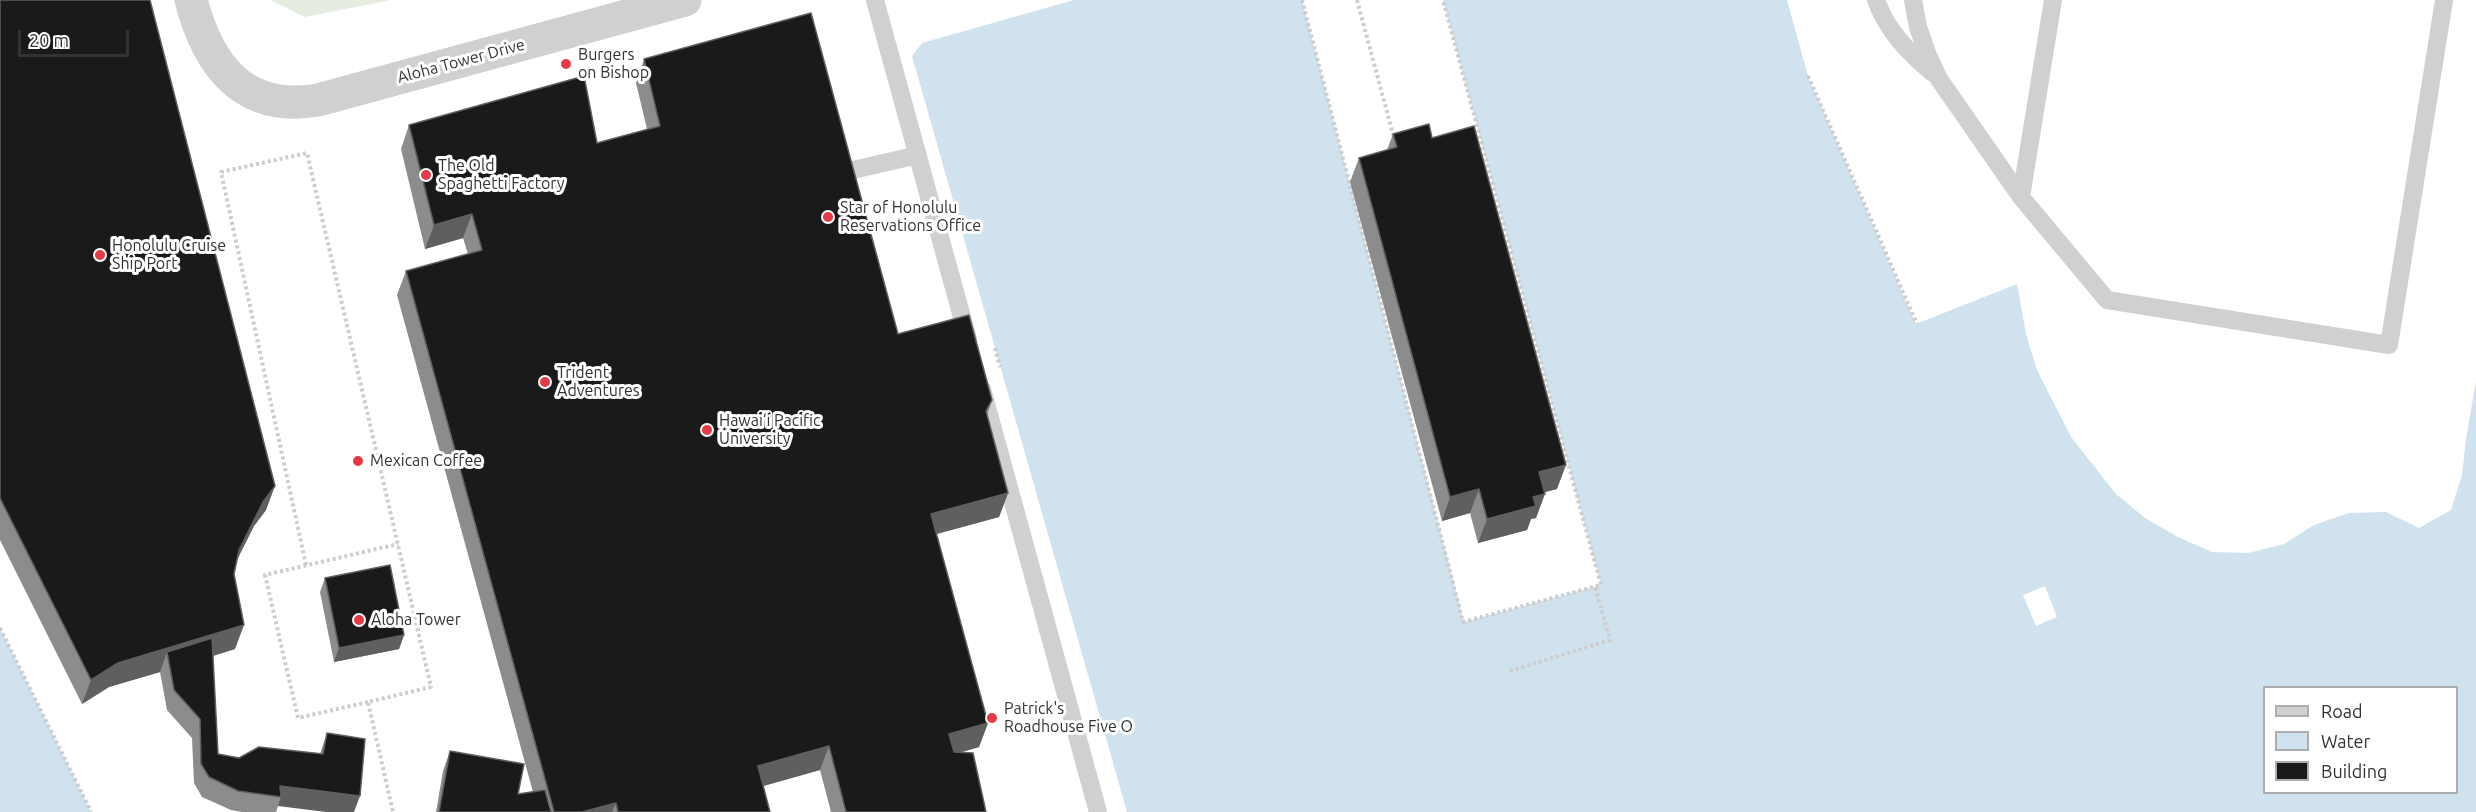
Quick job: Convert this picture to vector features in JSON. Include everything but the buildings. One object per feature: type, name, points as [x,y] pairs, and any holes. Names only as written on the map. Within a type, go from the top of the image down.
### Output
[{"type":"street","name":"Aloha Tower Drive","points":[[191,0],[203,39],[213,57],[238,85],[274,102],[296,104],[318,100],[685,0]]},
{"type":"lane","points":[[875,0],[972,351]]},
{"type":"lane","points":[[1876,0],[1892,31],[1906,48],[1939,79]]},
{"type":"lane","points":[[1913,0],[1918,27],[1939,79],[2021,197],[2107,300],[2389,345],[2444,0]]},
{"type":"lane","points":[[2021,197],[2053,0]]},
{"type":"lane","points":[[840,173],[918,155]]},
{"type":"lane","points":[[978,374],[1098,812]]},
{"type":"path","points":[[1302,0],[1463,622],[1601,585],[1443,0]]},
{"type":"path","points":[[1357,0],[1395,143]]},
{"type":"path","points":[[1808,76],[1917,324]]},
{"type":"path","points":[[306,565],[220,172],[307,153],[398,544],[431,687],[298,718],[265,575],[398,544]]},
{"type":"path","points":[[1510,671],[1610,640],[1595,586]]},
{"type":"path","points":[[0,628],[91,812]]},
{"type":"path","points":[[368,702],[393,812]]},
{"type":"shaded area","points":[[270,0],[391,0],[305,17]]},
{"type":"water","points":[[1074,0],[1302,0],[1464,622],[1601,585],[1443,0],[1787,0],[1808,76],[1916,324],[2017,284],[2026,334],[2037,370],[2071,437],[2116,494],[2145,518],[2178,537],[2212,552],[2248,553],[2284,544],[2314,525],[2349,513],[2386,512],[2419,528],[2451,510],[2462,475],[2476,381],[2476,812],[1127,812],[912,56],[922,43]]},
{"type":"water","points":[[0,628],[91,812],[0,812]]},
{"type":"pier","points":[[2045,586],[2057,617],[2036,626],[2023,595]]},
{"type":"place","name":"Burgers on Bishop","points":[[566,64]]},
{"type":"place","name":"The Old Spaghetti Factory","points":[[426,175]]},
{"type":"place","name":"Star of Honolulu Reservations Office","points":[[828,217]]},
{"type":"place","name":"Honolulu Cruise Ship Port","points":[[100,255]]},
{"type":"place","name":"Trident Adventures","points":[[545,382]]},
{"type":"place","name":"Hawai‘i Pacific University","points":[[707,430]]},
{"type":"place","name":"Mexican Coffee","points":[[358,461]]},
{"type":"place","name":"Aloha Tower","points":[[359,620]]},
{"type":"place","name":"Patrick's Roadhouse Five O","points":[[992,718]]}]
